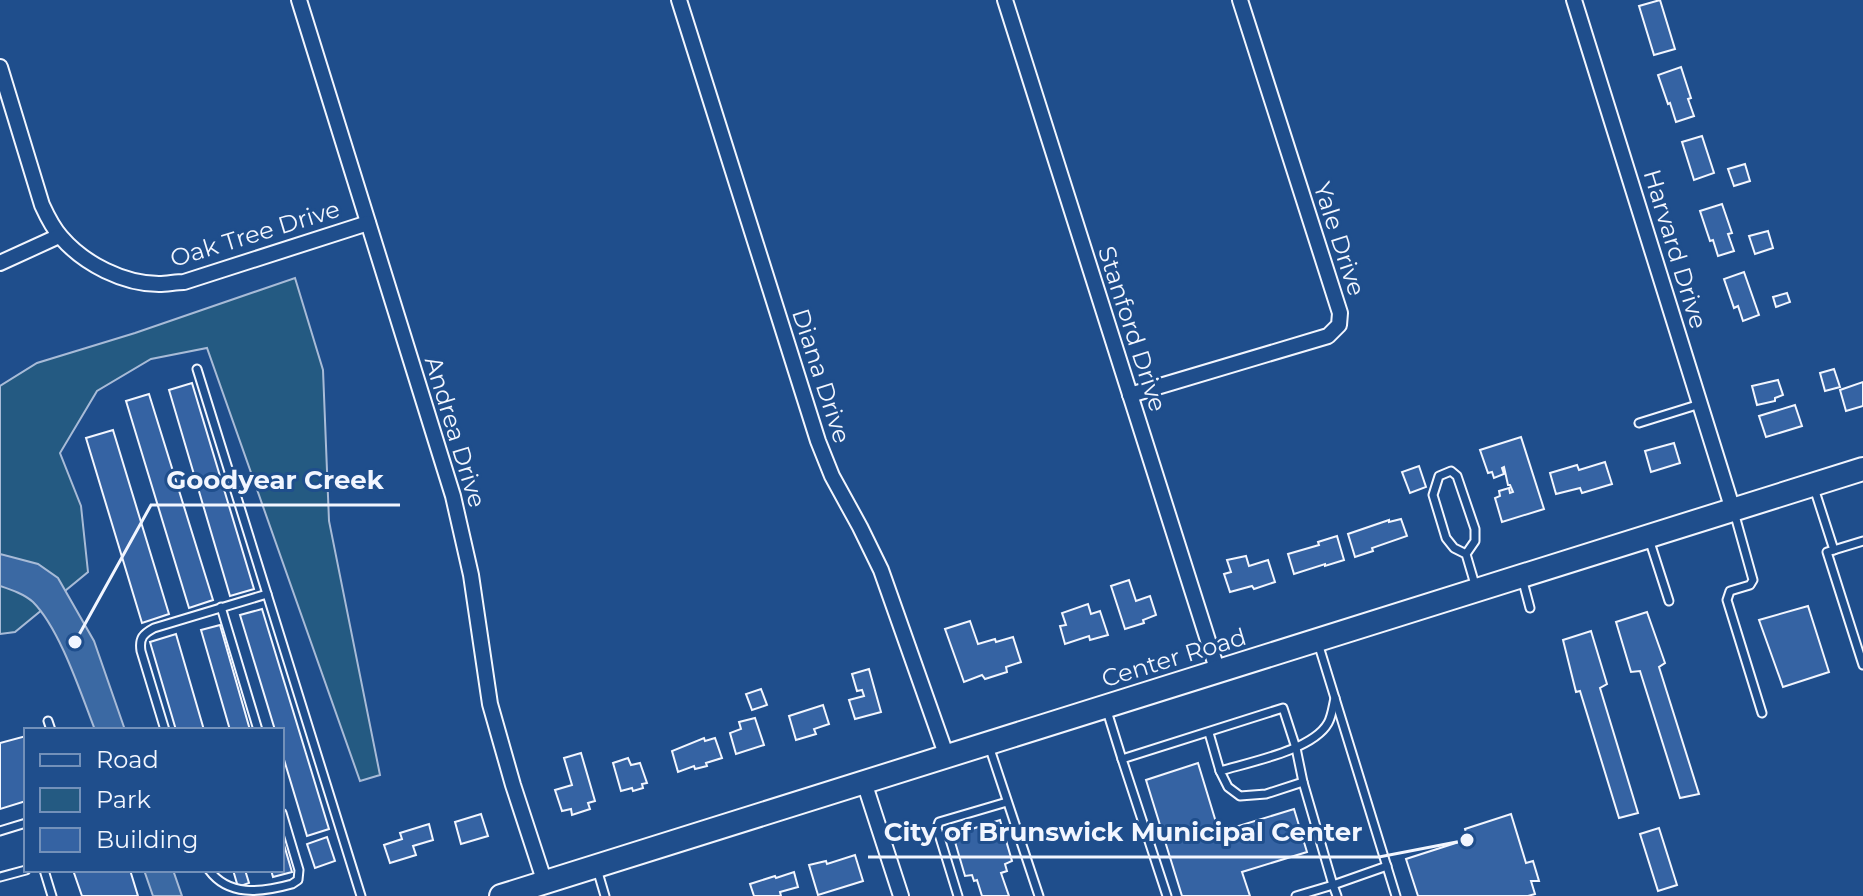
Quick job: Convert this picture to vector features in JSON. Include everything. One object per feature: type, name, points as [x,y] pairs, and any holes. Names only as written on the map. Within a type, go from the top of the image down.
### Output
[{"type":"main road","name":"Center Road","points":[[501,896],[540,890],[596,867],[1863,469]]},
{"type":"street","name":"Andrea Drive","points":[[299,0],[453,496],[471,575],[490,704],[540,890]]},
{"type":"street","name":"Diana Drive","points":[[679,0],[818,441],[832,476],[881,570],[947,757]]},
{"type":"street","name":"Stanford Drive","points":[[1005,0],[1218,672]]},
{"type":"street","name":"Yale Drive","points":[[1130,395],[1328,336],[1339,325],[1340,313],[1240,0]]},
{"type":"street","name":"Harvard Drive","points":[[1574,0],[1733,510]]},
{"type":"street","name":"Oak Tree Drive","points":[[0,67],[42,205],[59,236],[98,267],[117,276],[159,284],[184,282],[368,223]]},
{"type":"street","points":[[0,263],[59,236]]},
{"type":"street","points":[[864,782],[901,896]]},
{"type":"lane","points":[[197,369],[361,896]]},
{"type":"lane","points":[[1639,423],[1700,404]]},
{"type":"lane","points":[[1466,554],[1475,541],[1475,529],[1457,476],[1451,471],[1439,476],[1433,495],[1446,538],[1454,548],[1466,554],[1477,590]]},
{"type":"lane","points":[[1813,485],[1834,550]]},
{"type":"lane","points":[[1733,510],[1753,580],[1750,585],[1730,591],[1727,600],[1762,713]]},
{"type":"lane","points":[[1649,537],[1669,601]]},
{"type":"lane","points":[[1863,541],[1827,552],[1863,665]]},
{"type":"lane","points":[[1522,576],[1530,608]]},
{"type":"lane","points":[[164,728],[140,642],[144,634],[154,628],[267,594]]},
{"type":"lane","points":[[221,607],[257,728]]},
{"type":"lane","points":[[1317,640],[1396,896]]},
{"type":"lane","points":[[1220,771],[1296,748],[1314,739],[1329,723],[1335,698]]},
{"type":"lane","points":[[1106,707],[1167,896]]},
{"type":"lane","points":[[1122,759],[1283,708],[1337,896]]},
{"type":"lane","points":[[48,721],[50,728]]},
{"type":"lane","points":[[1209,733],[1220,771],[1228,787],[1240,796],[1266,794],[1303,782]]},
{"type":"lane","points":[[988,744],[1039,896]]},
{"type":"lane","points":[[958,896],[937,828],[939,822],[1007,802]]},
{"type":"lane","points":[[210,872],[217,884],[228,891],[246,894],[298,880],[299,870],[284,820]]},
{"type":"lane","points":[[0,831],[24,824]]},
{"type":"lane","points":[[1296,896],[1387,866]]},
{"type":"lane","points":[[596,867],[605,896]]},
{"type":"lane","points":[[0,877],[24,871]]},
{"type":"lane","points":[[45,872],[52,896]]},
{"type":"green space","points":[[295,278],[323,370],[329,521],[380,775],[360,781],[207,348],[151,359],[97,391],[60,453],[81,506],[88,572],[15,632],[0,634],[0,386],[37,363]]},
{"type":"shaded area","points":[[0,554],[38,564],[58,578],[94,641],[124,728],[94,728],[69,663],[43,614],[26,597],[0,586]]},
{"type":"shaded area","points":[[145,872],[174,872],[182,896],[153,896]]},
{"type":"building","points":[[1660,0],[1675,49],[1654,55],[1639,6]]},
{"type":"building","points":[[1681,67],[1694,116],[1676,122],[1658,75]]},
{"type":"building","points":[[1702,136],[1714,173],[1694,180],[1682,142]]},
{"type":"building","points":[[1745,164],[1750,181],[1734,186],[1728,169]]},
{"type":"building","points":[[1722,204],[1732,233],[1728,234],[1734,251],[1718,256],[1700,211]]},
{"type":"building","points":[[1768,231],[1773,248],[1755,254],[1749,236]]},
{"type":"building","points":[[1744,272],[1759,315],[1743,321],[1738,306],[1734,308],[1724,279]]},
{"type":"building","points":[[1787,293],[1790,302],[1776,307],[1773,297]]},
{"type":"building","points":[[1834,369],[1840,387],[1825,391],[1820,373]]},
{"type":"building","points":[[1778,380],[1783,395],[1775,401],[1757,405],[1752,386]]},
{"type":"building","points":[[1863,382],[1863,406],[1846,411],[1840,390]]},
{"type":"building","points":[[192,383],[254,589],[230,596],[169,390]]},
{"type":"building","points":[[149,394],[213,600],[189,608],[126,401]]},
{"type":"building","points":[[1795,405],[1802,426],[1766,437],[1759,416]]},
{"type":"building","points":[[113,430],[169,614],[142,623],[86,438]]},
{"type":"building","points":[[1521,437],[1544,509],[1502,522],[1495,498],[1500,496],[1499,491],[1509,488],[1510,493],[1513,492],[1504,467],[1504,474],[1494,478],[1492,472],[1488,473],[1480,450]]},
{"type":"building","points":[[1674,443],[1680,463],[1651,472],[1645,451]]},
{"type":"building","points":[[1605,462],[1612,484],[1582,493],[1580,488],[1556,494],[1550,473],[1577,465],[1579,470]]},
{"type":"building","points":[[1419,466],[1426,487],[1410,493],[1402,472]]},
{"type":"building","points":[[1401,519],[1407,536],[1355,557],[1348,534]]},
{"type":"building","points":[[1337,536],[1344,560],[1294,574],[1288,554]]},
{"type":"building","points":[[1246,556],[1249,566],[1268,560],[1275,582],[1230,592],[1224,574],[1231,572],[1227,560]]},
{"type":"building","points":[[1129,580],[1136,601],[1150,596],[1156,615],[1125,629],[1111,586]]},
{"type":"building","points":[[1088,604],[1091,614],[1100,611],[1108,635],[1090,640],[1089,636],[1065,644],[1060,626],[1066,625],[1062,613]]},
{"type":"building","points":[[1808,606],[1829,672],[1783,687],[1759,620]]},
{"type":"building","points":[[262,609],[329,829],[307,836],[284,760],[284,728],[274,728],[240,615]]},
{"type":"building","points":[[1647,612],[1665,663],[1659,667],[1699,794],[1680,798],[1640,671],[1631,672],[1616,622]]},
{"type":"building","points":[[970,621],[978,644],[1013,637],[1021,662],[1006,667],[1007,672],[985,679],[982,675],[964,682],[945,629]]},
{"type":"building","points":[[220,625],[249,728],[229,728],[201,630]]},
{"type":"building","points":[[1591,631],[1607,684],[1600,688],[1638,813],[1619,818],[1580,691],[1576,692],[1563,640]]},
{"type":"building","points":[[176,634],[203,728],[175,728],[150,642]]},
{"type":"building","points":[[869,669],[881,712],[855,719],[849,700],[864,696],[862,690],[857,691],[852,674]]},
{"type":"building","points":[[761,689],[767,705],[752,710],[746,694]]},
{"type":"building","points":[[823,705],[829,724],[814,729],[816,734],[796,740],[789,716]]},
{"type":"building","points":[[755,718],[764,745],[736,754],[730,733],[741,729],[739,722]]},
{"type":"building","points":[[24,737],[24,802],[0,809],[0,743]]},
{"type":"building","points":[[704,738],[705,741],[715,738],[722,758],[706,763],[707,766],[695,769],[694,766],[678,772],[672,751]]},
{"type":"building","points":[[581,753],[595,801],[588,803],[590,809],[572,815],[571,809],[562,811],[555,790],[572,785],[564,758]]},
{"type":"building","points":[[628,758],[631,765],[640,763],[647,783],[642,784],[643,788],[621,791],[613,763]]},
{"type":"building","points":[[1198,763],[1219,832],[1294,809],[1307,852],[1242,872],[1250,896],[1182,896],[1146,780]]},
{"type":"building","points":[[481,814],[488,836],[461,844],[455,822]]},
{"type":"building","points":[[1511,814],[1526,863],[1533,861],[1539,881],[1531,881],[1535,894],[1418,896],[1406,859],[1468,839],[1465,829]]},
{"type":"building","points":[[1000,820],[1012,861],[1005,864],[1007,871],[1001,873],[1009,896],[982,896],[977,880],[974,881],[972,875],[965,876],[953,835]]},
{"type":"building","points":[[429,824],[433,840],[413,846],[416,855],[390,863],[384,845],[402,839],[400,833]]},
{"type":"building","points":[[1659,828],[1677,885],[1658,891],[1640,834]]},
{"type":"building","points":[[327,837],[335,861],[315,868],[307,844]]},
{"type":"building","points":[[284,845],[292,872],[273,877],[272,872],[284,872]]},
{"type":"building","points":[[855,855],[863,881],[818,895],[809,865],[826,861],[827,864]]},
{"type":"building","points":[[74,872],[131,872],[138,896],[82,896]]},
{"type":"building","points":[[234,872],[246,872],[249,883],[238,887]]},
{"type":"building","points":[[794,872],[798,887],[780,892],[781,896],[754,896],[750,884]]},
{"type":"place","name":"Goodyear Creek","points":[[75,642]]},
{"type":"place","name":"City of Brunswick Municipal Center","points":[[1467,840]]}]
